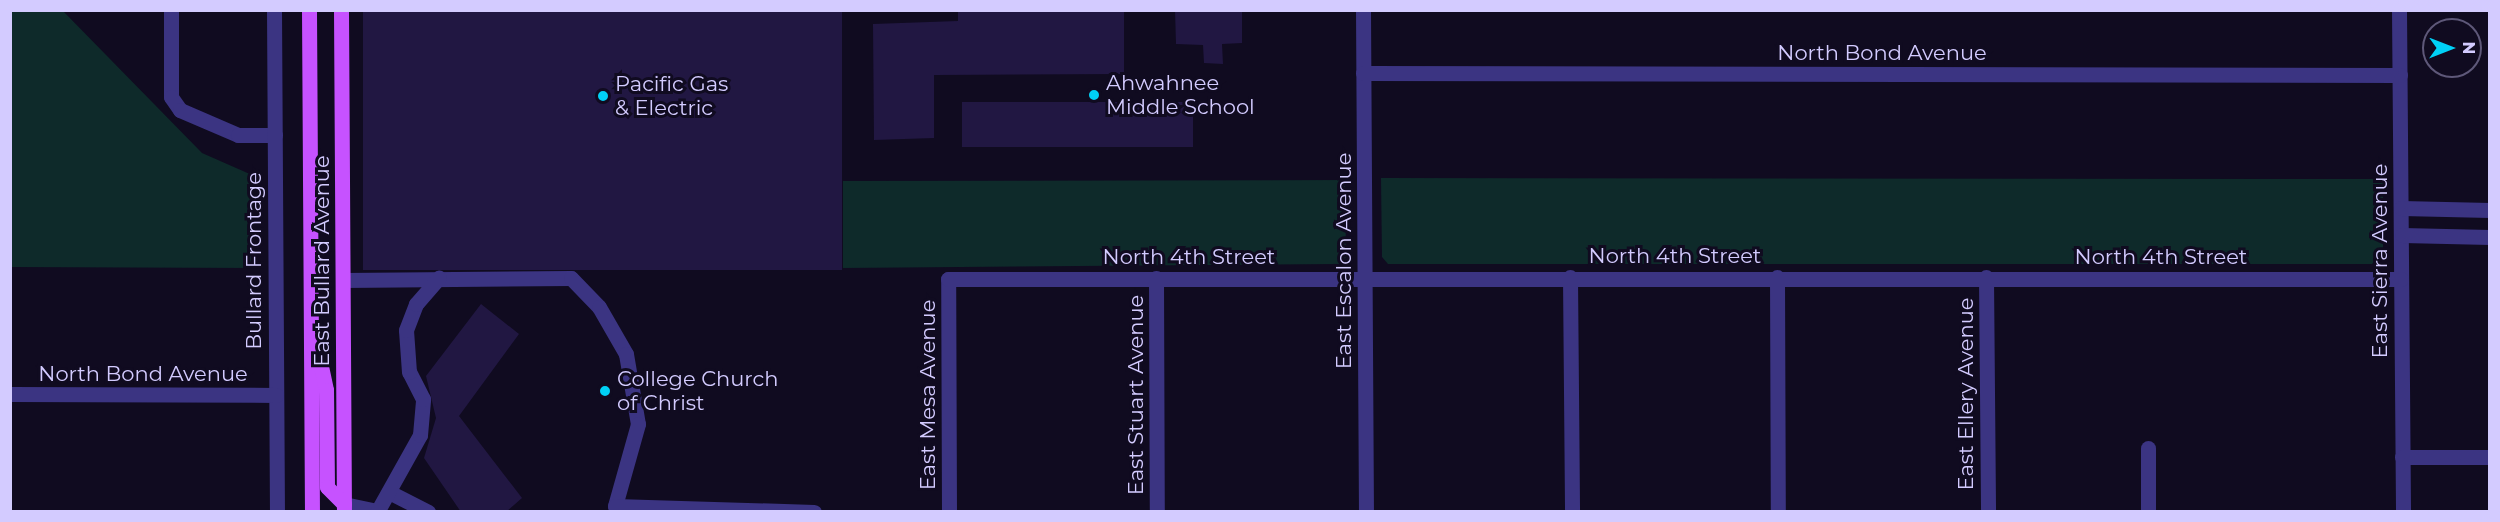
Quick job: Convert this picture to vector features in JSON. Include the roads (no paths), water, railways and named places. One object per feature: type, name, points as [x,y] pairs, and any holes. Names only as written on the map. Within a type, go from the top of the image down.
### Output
[{"type":"main road","name":"East Bullard Avenue","points":[[309,10],[312,512]]},
{"type":"main road","name":"East Bullard Avenue","points":[[340,10],[344,508]]},
{"type":"main road","points":[[311,322],[326,390],[327,487],[344,508]]},
{"type":"street","points":[[171,10],[171,97],[180,110],[238,135],[275,135]]},
{"type":"street","name":"Bullard Frontage","points":[[274,10],[277,512]]},
{"type":"street","name":"East Escalon Avenue","points":[[1363,10],[1366,512]]},
{"type":"street","name":"East Sierra Avenue","points":[[2399,10],[2403,512]]},
{"type":"street","name":"North Bond Avenue","points":[[1364,73],[2400,75]]},
{"type":"street","points":[[2402,208],[2490,210]]},
{"type":"street","points":[[2402,235],[2490,237]]},
{"type":"street","points":[[1570,277],[1572,512]]},
{"type":"street","points":[[1777,277],[1778,512]]},
{"type":"street","name":"North 4th Street","points":[[948,279],[1986,277],[2402,279]]},
{"type":"street","name":"East Ellery Avenue","points":[[1986,277],[1988,512]]},
{"type":"street","points":[[344,508],[377,511],[424,418],[423,399],[409,372],[406,330],[416,304],[439,278]]},
{"type":"street","points":[[343,280],[571,278],[599,307],[626,354],[638,424],[615,506],[626,509],[814,512]]},
{"type":"street","name":"East Stuart Avenue","points":[[1156,278],[1157,512]]},
{"type":"street","name":"East Mesa Avenue","points":[[948,279],[950,512]]},
{"type":"street","name":"North Bond Avenue","points":[[10,394],[276,395]]},
{"type":"street","points":[[2148,448],[2148,512]]},
{"type":"street","points":[[2402,457],[2490,457]]},
{"type":"street","points":[[388,492],[428,512]]},
{"type":"place","name":"Ahwahnee Middle School","points":[[1094,95]]},
{"type":"place","name":"Pacific Gas & Electric","points":[[603,96]]},
{"type":"place","name":"College Church of Christ","points":[[605,391]]}]
